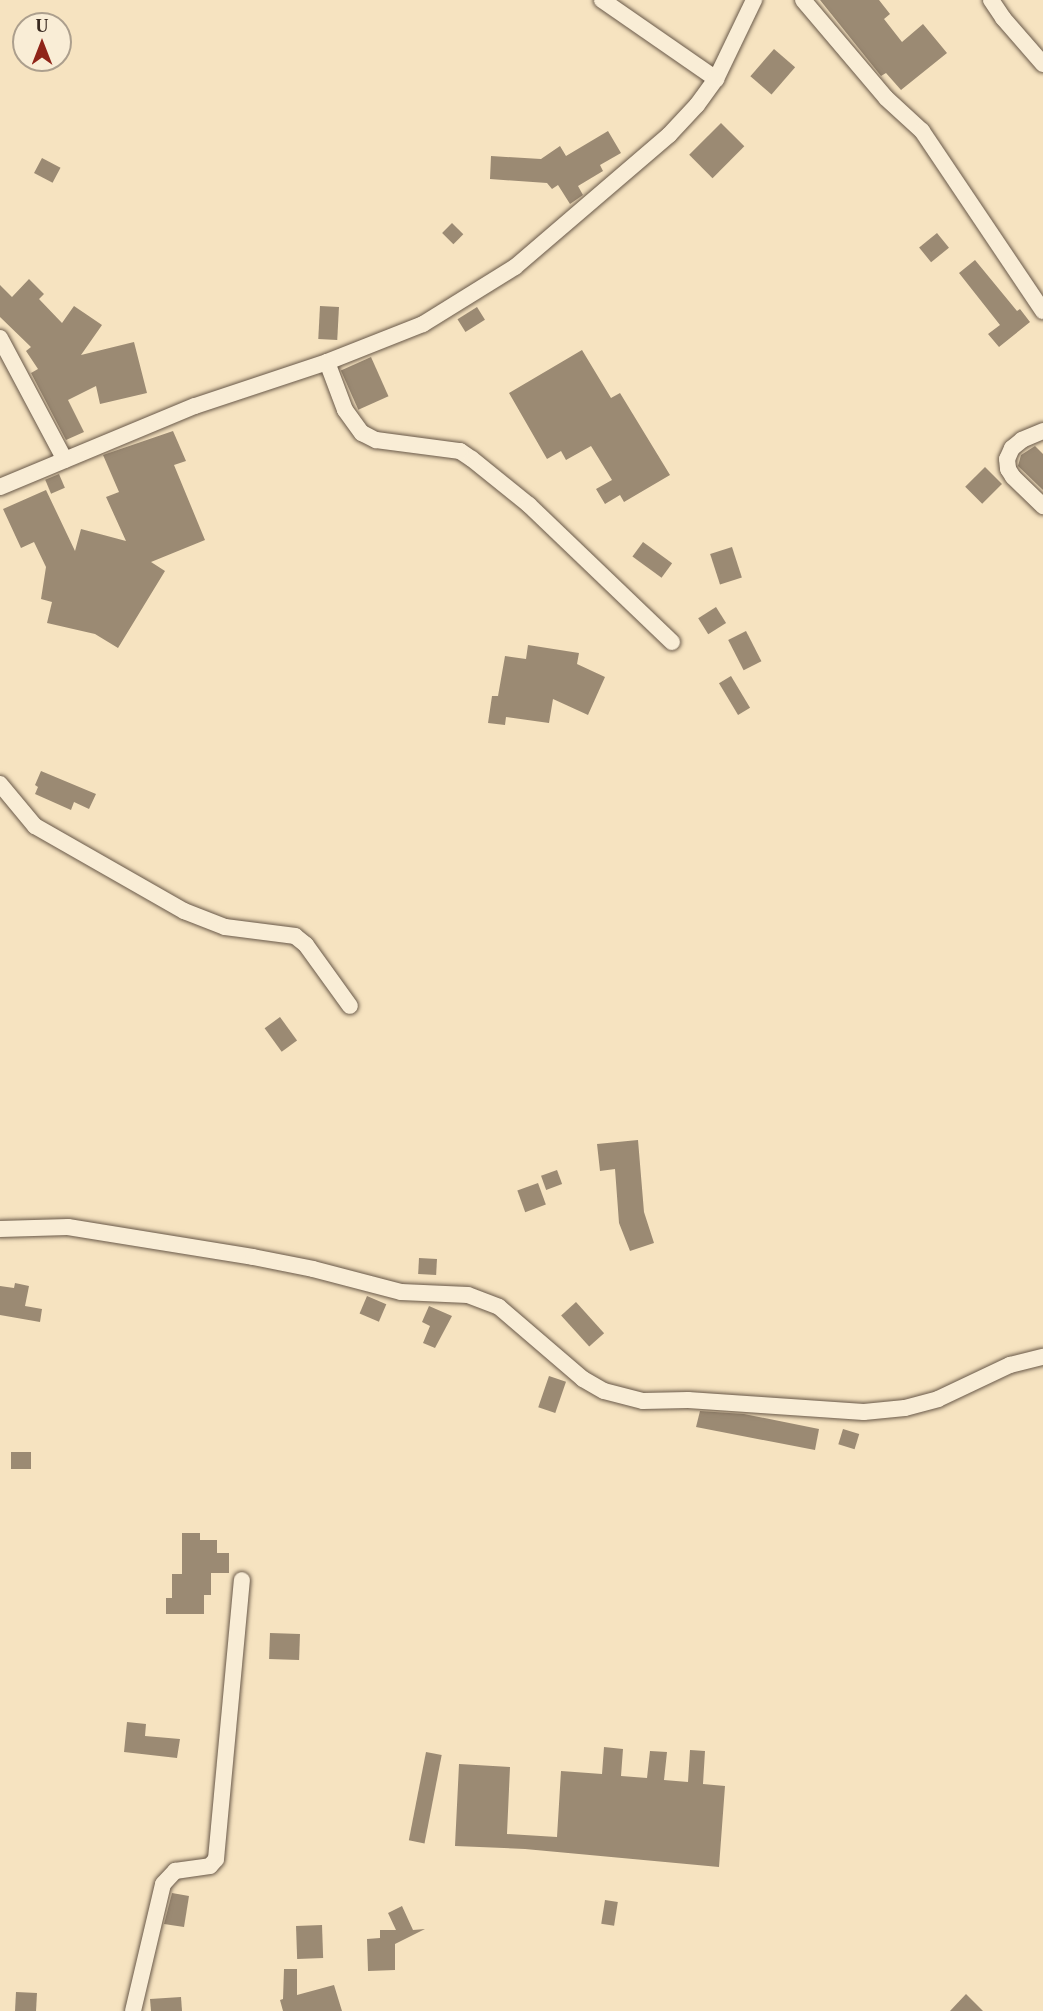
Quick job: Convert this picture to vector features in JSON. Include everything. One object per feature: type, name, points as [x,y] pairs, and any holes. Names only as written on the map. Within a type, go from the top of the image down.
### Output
[{"type":"street","points":[[602,0],[716,79]]},
{"type":"street","points":[[0,487],[195,406],[327,362],[423,324],[515,267],[669,135],[697,105],[716,79],[754,0]]},
{"type":"street","points":[[803,0],[886,98],[922,131],[1043,311]]},
{"type":"street","points":[[992,0],[1003,18],[1043,64]]},
{"type":"street","points":[[0,338],[65,460]]},
{"type":"street","points":[[327,362],[345,410],[362,433],[376,440],[453,449],[472,459],[529,505],[672,642]]},
{"type":"street","points":[[1043,431],[1022,440],[1012,448],[1006,459],[1013,477],[1043,506]]},
{"type":"street","points":[[0,784],[35,826],[184,911],[225,927],[295,936],[306,945],[350,1006]]},
{"type":"street","points":[[0,1229],[68,1227],[303,1267],[401,1292],[468,1295],[499,1307],[583,1379],[604,1391],[643,1401],[688,1400],[864,1412],[905,1408],[938,1400],[1010,1365],[1043,1357]]},
{"type":"street","points":[[133,2011],[163,1884],[175,1871],[210,1866],[216,1859],[242,1580]]},
{"type":"building","points":[[820,0],[879,0],[890,14],[884,19],[902,42],[923,24],[947,53],[901,90],[886,73],[881,76]]},
{"type":"building","points":[[774,49],[795,67],[772,95],[750,76]]},
{"type":"building","points":[[721,123],[744,146],[713,178],[689,155]]},
{"type":"building","points":[[608,131],[621,153],[600,165],[603,171],[578,186],[583,195],[570,204],[558,185],[552,189],[547,183],[490,179],[491,156],[541,159],[560,146],[566,156]]},
{"type":"building","points":[[42,158],[61,168],[53,183],[34,173]]},
{"type":"building","points":[[452,223],[463,234],[453,244],[442,233]]},
{"type":"building","points":[[937,233],[949,248],[931,262],[919,247]]},
{"type":"building","points":[[975,260],[1017,311],[1020,309],[1030,322],[999,347],[988,334],[1000,325],[959,273]]},
{"type":"building","points":[[29,279],[44,294],[39,299],[62,323],[74,306],[102,325],[81,355],[134,342],[147,393],[100,404],[96,386],[68,400],[84,432],[66,440],[31,373],[38,369],[26,351],[31,347],[0,317],[0,285],[12,297]]},
{"type":"building","points":[[320,306],[339,307],[337,340],[318,339]]},
{"type":"building","points":[[477,307],[485,320],[465,332],[457,319]]},
{"type":"building","points":[[582,350],[611,398],[620,393],[670,475],[624,502],[620,495],[605,504],[596,489],[612,480],[591,446],[566,460],[561,451],[547,459],[509,393]]},
{"type":"building","points":[[371,357],[388,396],[358,410],[341,370]]},
{"type":"building","points":[[173,431],[186,461],[174,465],[205,540],[151,562],[165,571],[118,648],[95,634],[47,623],[52,602],[41,599],[46,567],[34,542],[21,548],[3,509],[46,490],[75,551],[81,529],[126,541],[106,497],[119,492],[103,455]]},
{"type":"building","points":[[1035,446],[1043,454],[1043,490],[1018,466],[1021,455]]},
{"type":"building","points":[[985,467],[1002,484],[982,504],[965,487]]},
{"type":"building","points":[[59,474],[65,488],[51,494],[45,480]]},
{"type":"building","points":[[643,542],[672,563],[662,578],[632,557]]},
{"type":"building","points":[[732,547],[742,577],[720,585],[710,554]]},
{"type":"building","points":[[716,607],[726,623],[708,634],[698,618]]},
{"type":"building","points":[[746,631],[761,661],[744,670],[728,640]]},
{"type":"building","points":[[528,645],[579,653],[577,664],[605,677],[588,715],[553,699],[549,723],[506,717],[505,725],[488,723],[492,696],[498,696],[505,656],[526,659]]},
{"type":"building","points":[[731,676],[750,708],[738,715],[719,683]]},
{"type":"building","points":[[41,771],[96,794],[89,809],[74,802],[71,810],[35,794],[38,787],[35,785]]},
{"type":"building","points":[[280,1017],[297,1040],[282,1052],[265,1028]]},
{"type":"building","points":[[638,1140],[644,1212],[654,1243],[630,1251],[619,1223],[615,1169],[600,1171],[597,1144]]},
{"type":"building","points":[[557,1170],[562,1184],[546,1190],[541,1176]]},
{"type":"building","points":[[538,1183],[546,1205],[525,1212],[517,1191]]},
{"type":"building","points":[[419,1258],[437,1259],[436,1275],[418,1274]]},
{"type":"building","points":[[15,1283],[29,1286],[25,1306],[42,1309],[40,1322],[0,1315],[0,1286],[14,1288]]},
{"type":"building","points":[[367,1296],[386,1304],[379,1322],[360,1313]]},
{"type":"building","points":[[576,1302],[604,1333],[589,1347],[561,1315]]},
{"type":"building","points":[[429,1306],[452,1316],[435,1348],[423,1343],[430,1326],[422,1322]]},
{"type":"building","points":[[549,1376],[566,1382],[555,1413],[538,1407]]},
{"type":"building","points":[[700,1411],[744,1414],[819,1429],[815,1450],[696,1427]]},
{"type":"building","points":[[843,1429],[859,1434],[855,1449],[838,1444]]},
{"type":"building","points":[[11,1452],[31,1452],[31,1469],[11,1469]]},
{"type":"building","points":[[182,1533],[200,1533],[200,1540],[217,1540],[217,1553],[229,1553],[229,1573],[211,1573],[211,1595],[204,1595],[204,1614],[166,1614],[166,1598],[172,1598],[172,1574],[182,1574]]},
{"type":"building","points":[[270,1633],[300,1634],[299,1660],[269,1659]]},
{"type":"building","points":[[127,1722],[146,1724],[145,1736],[180,1739],[177,1758],[124,1752]]},
{"type":"building","points":[[604,1747],[623,1749],[621,1776],[647,1778],[650,1751],[667,1752],[664,1780],[688,1782],[690,1750],[705,1751],[703,1784],[725,1786],[719,1867],[525,1849],[455,1846],[459,1764],[510,1767],[507,1834],[557,1837],[561,1771],[602,1774]]},
{"type":"building","points":[[426,1752],[442,1755],[425,1843],[409,1840]]},
{"type":"building","points":[[172,1893],[189,1896],[184,1927],[164,1924]]},
{"type":"building","points":[[605,1900],[618,1902],[614,1926],[601,1924]]},
{"type":"building","points":[[402,1906],[413,1930],[425,1929],[395,1944],[395,1970],[368,1971],[367,1939],[380,1938],[380,1930],[396,1930],[388,1913]]},
{"type":"building","points":[[322,1925],[323,1958],[297,1959],[296,1926]]},
{"type":"building","points":[[284,1969],[297,1969],[297,1995],[334,1985],[342,2011],[283,2011],[280,2000],[283,1999]]},
{"type":"building","points":[[16,1992],[37,1993],[36,2011],[15,2011]]},
{"type":"building","points":[[966,1994],[983,2011],[950,2011]]},
{"type":"building","points":[[181,1997],[182,2011],[151,2011],[150,1999]]}]
